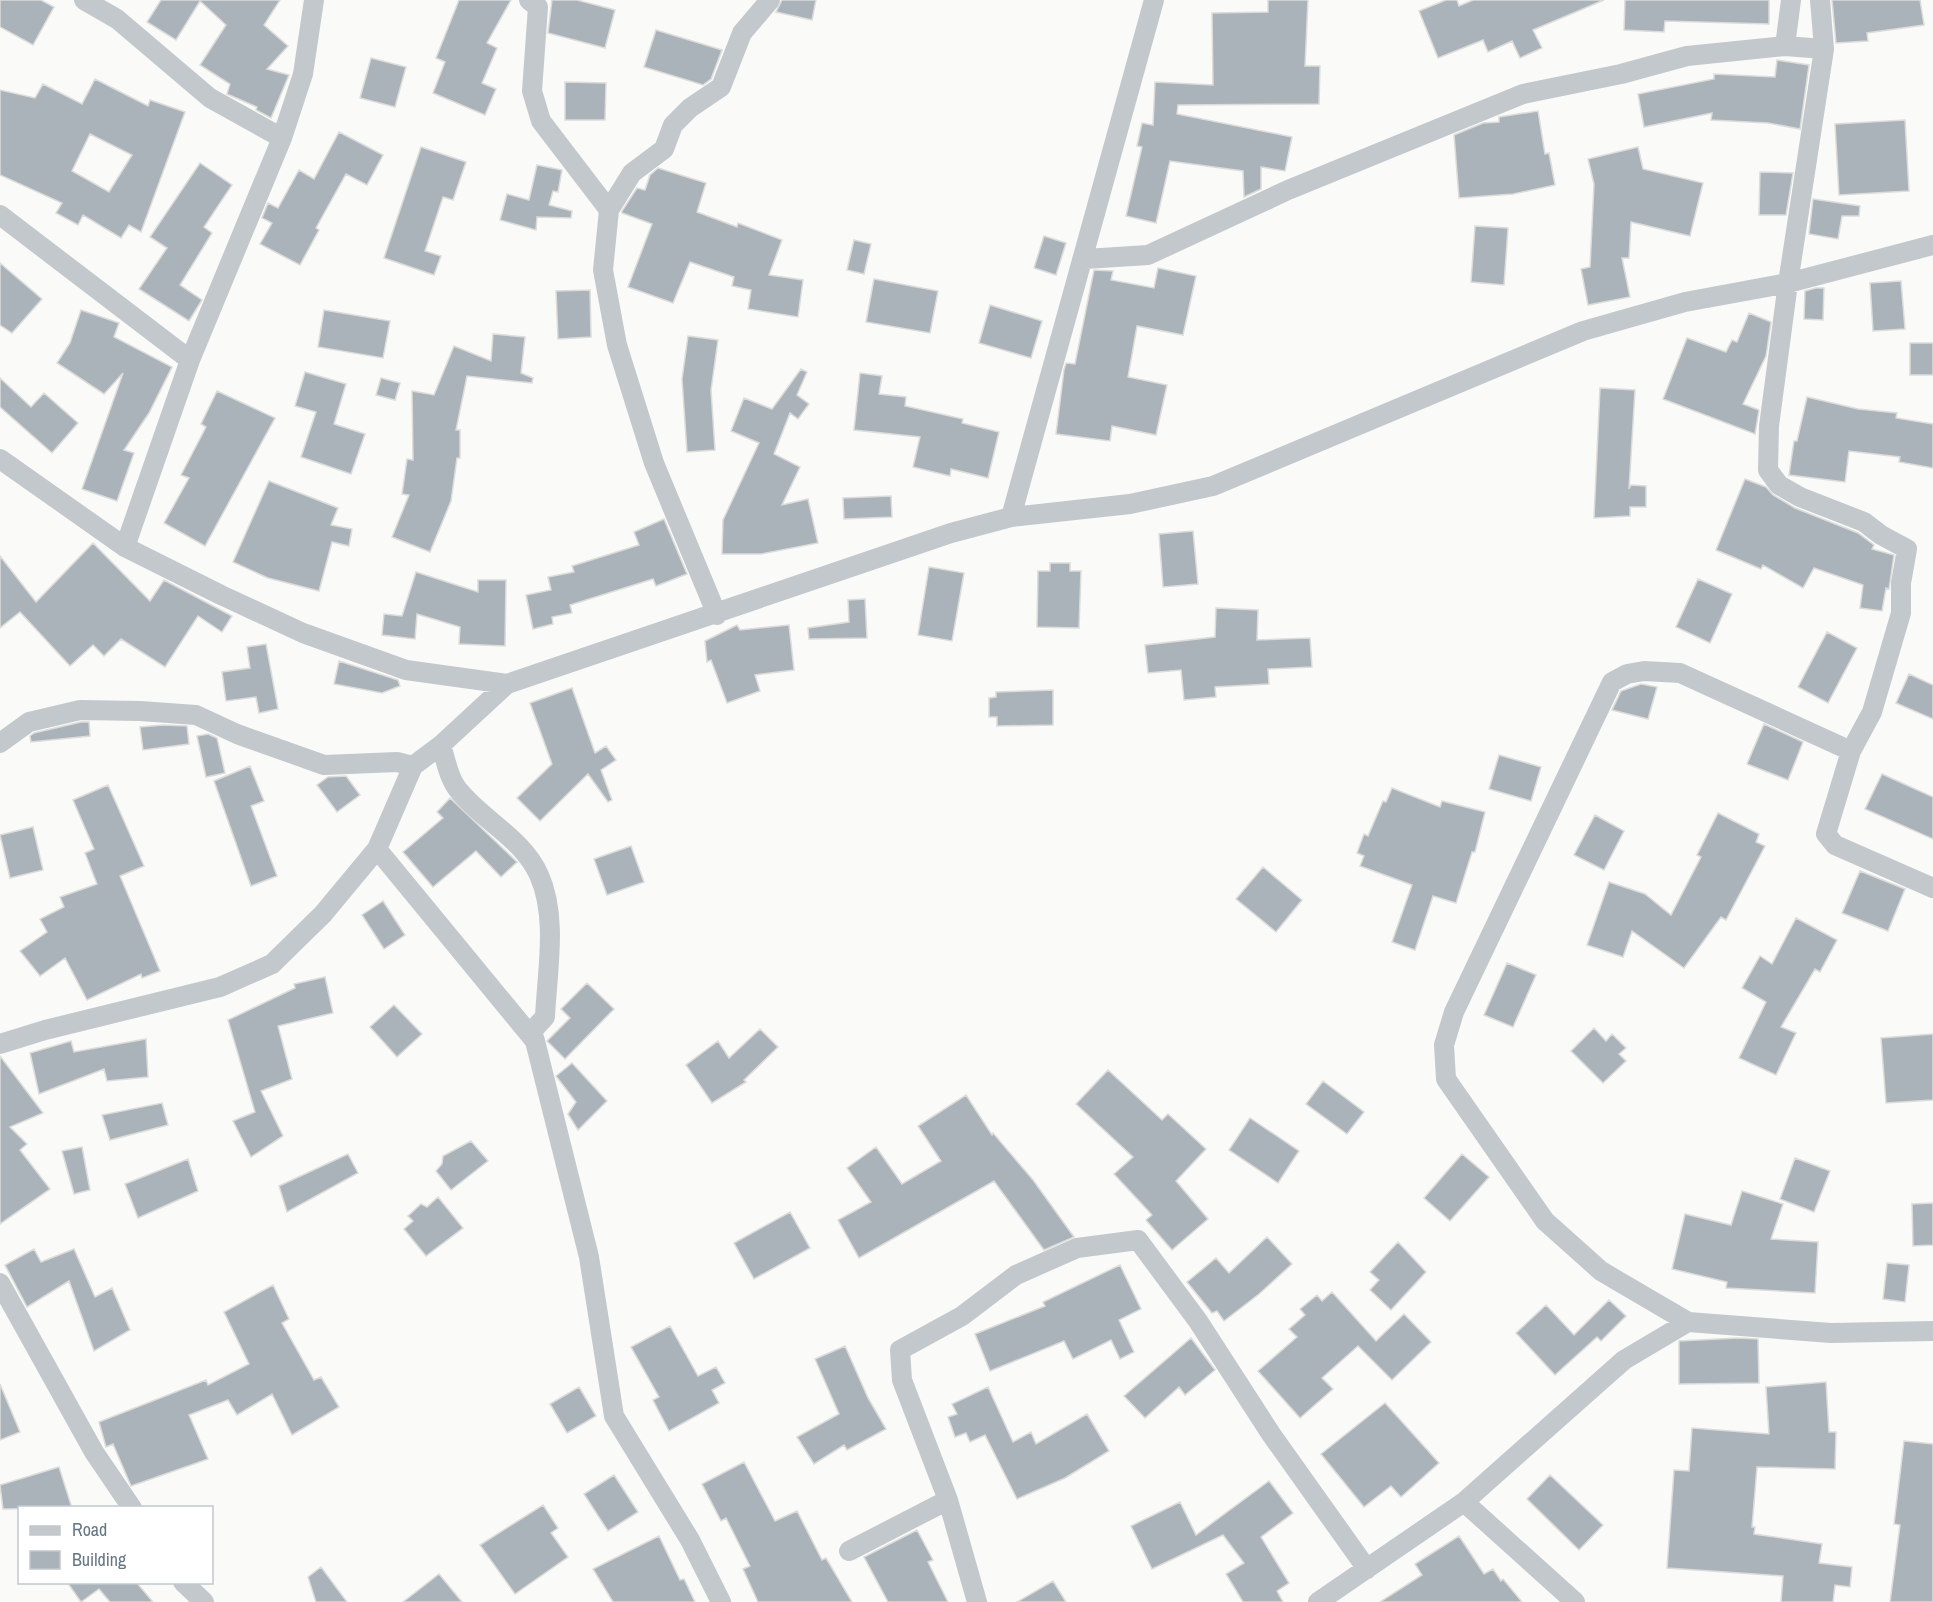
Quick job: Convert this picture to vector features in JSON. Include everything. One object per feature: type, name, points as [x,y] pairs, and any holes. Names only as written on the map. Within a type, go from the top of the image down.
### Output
[{"type":"street","points":[[84,0],[117,19],[210,98],[282,138]]},
{"type":"street","points":[[125,547],[190,360],[282,138],[303,74],[314,0]]},
{"type":"street","points":[[529,0],[538,7],[532,91],[541,122],[609,210]]},
{"type":"street","points":[[717,615],[654,463],[617,345],[603,270],[609,210],[632,173],[664,149],[673,125],[690,108],[721,87],[742,33],[771,0]]},
{"type":"street","points":[[1011,518],[1154,0]]},
{"type":"street","points":[[1785,46],[1791,0]]},
{"type":"street","points":[[1820,0],[1824,49],[1788,283],[1769,426],[1768,470],[1779,485],[1800,497],[1864,522],[1881,535],[1907,549],[1900,583],[1901,613],[1872,712],[1851,751],[1826,834],[1835,845],[1933,888]]},
{"type":"street","points":[[1084,259],[1148,255],[1288,190],[1523,94],[1621,74],[1687,56],[1785,46],[1824,49]]},
{"type":"street","points":[[0,215],[190,360]]},
{"type":"street","points":[[0,1044],[45,1030],[220,987],[272,964],[323,914],[377,849],[413,766],[441,745],[507,684],[717,615],[951,532],[1011,518],[1130,504],[1213,486],[1584,331],[1685,302],[1788,283],[1933,245]]},
{"type":"street","points":[[0,459],[125,547],[221,596],[313,637],[406,670],[507,684]]},
{"type":"street","points":[[1851,751],[1680,673],[1644,671],[1627,674],[1612,682],[1454,1012],[1444,1045],[1446,1079],[1545,1221],[1601,1271],[1688,1322],[1831,1333],[1933,1331]]},
{"type":"street","points":[[0,742],[29,722],[80,710],[140,711],[196,715],[237,734],[324,765],[397,762],[413,766]]},
{"type":"street","points":[[441,745],[448,770],[459,791],[526,854],[540,876],[549,915],[545,1017],[532,1031],[590,1257],[614,1416],[690,1540],[721,1602]]},
{"type":"street","points":[[377,849],[535,1041]]},
{"type":"street","points":[[977,1602],[948,1500],[902,1380],[900,1350],[962,1317],[1016,1275],[1077,1248],[1137,1240],[1198,1321],[1271,1434],[1366,1569]]},
{"type":"street","points":[[0,1283],[94,1452],[131,1506]]},
{"type":"street","points":[[1318,1602],[1464,1502],[1624,1360],[1688,1322]]},
{"type":"street","points":[[849,1551],[948,1500]]},
{"type":"street","points":[[1464,1502],[1575,1602]]},
{"type":"street","points":[[185,1584],[204,1602]]},
{"type":"building","points":[[0,0],[41,0],[54,7],[33,45],[0,27]]},
{"type":"building","points":[[161,0],[280,0],[264,25],[288,46],[267,69],[289,75],[271,118],[256,110],[257,107],[227,94],[230,84],[200,65],[226,25],[200,1],[176,40],[147,22]]},
{"type":"building","points":[[459,0],[511,0],[487,43],[497,48],[482,83],[496,89],[485,115],[433,93],[445,62],[436,58]]},
{"type":"building","points":[[552,0],[577,0],[615,10],[605,48],[548,33]]},
{"type":"building","points":[[782,0],[816,0],[812,20],[776,12]]},
{"type":"building","points":[[1268,0],[1308,0],[1305,66],[1320,66],[1319,104],[1178,105],[1177,114],[1292,137],[1285,171],[1261,167],[1261,189],[1244,197],[1243,171],[1170,161],[1156,223],[1126,216],[1142,147],[1137,146],[1142,123],[1153,125],[1155,82],[1213,85],[1212,13],[1268,12]]},
{"type":"building","points":[[1446,0],[1457,0],[1459,6],[1473,0],[1604,0],[1533,30],[1542,48],[1520,58],[1512,41],[1488,52],[1483,40],[1438,58],[1419,11]]},
{"type":"building","points":[[1625,0],[1769,0],[1769,24],[1665,21],[1664,32],[1624,30]]},
{"type":"building","points":[[1832,0],[1920,0],[1924,25],[1867,33],[1868,41],[1836,43]]},
{"type":"building","points":[[656,30],[722,50],[711,79],[703,85],[644,67]]},
{"type":"building","points":[[371,58],[406,67],[395,107],[360,98]]},
{"type":"building","points":[[1777,60],[1809,65],[1800,129],[1768,123],[1711,120],[1712,113],[1644,127],[1638,94],[1714,79],[1714,74],[1775,77]]},
{"type":"building","points":[[95,79],[148,106],[150,100],[185,112],[141,232],[129,225],[121,238],[83,215],[78,225],[56,213],[62,203],[0,175],[0,90],[35,98],[43,84],[82,104]],"holes":[[[90,134],[132,155],[109,192],[72,171]]]},
{"type":"building","points":[[565,82],[606,83],[605,120],[565,120]]},
{"type":"building","points":[[1538,111],[1545,154],[1549,153],[1555,185],[1513,194],[1459,198],[1454,135],[1483,123],[1499,122],[1499,117]]},
{"type":"building","points":[[1905,120],[1909,191],[1839,195],[1835,124]]},
{"type":"building","points":[[339,132],[383,155],[367,185],[346,174],[316,228],[319,230],[300,265],[260,244],[272,223],[262,218],[268,203],[278,208],[299,170],[314,179]]},
{"type":"building","points":[[421,147],[466,162],[453,200],[443,197],[425,251],[441,256],[434,275],[384,258]]},
{"type":"building","points":[[1638,147],[1643,169],[1703,183],[1690,236],[1631,222],[1629,258],[1622,258],[1630,297],[1588,305],[1581,269],[1590,267],[1594,184],[1588,159]]},
{"type":"building","points":[[200,163],[232,185],[204,227],[212,233],[180,285],[202,300],[189,321],[139,289],[167,248],[150,237]]},
{"type":"building","points":[[537,165],[562,170],[558,192],[553,191],[549,205],[572,211],[571,218],[537,217],[536,230],[500,220],[507,194],[529,200]]},
{"type":"building","points":[[658,168],[706,183],[697,212],[737,227],[738,223],[782,240],[769,275],[803,280],[798,317],[748,309],[751,290],[732,286],[734,277],[690,262],[673,303],[628,287],[652,224],[622,213],[622,211],[637,188],[645,190],[650,175]]},
{"type":"building","points":[[1760,172],[1793,173],[1786,215],[1759,215]]},
{"type":"building","points":[[1813,199],[1860,206],[1859,216],[1842,216],[1838,239],[1809,234]]},
{"type":"building","points":[[1475,226],[1508,228],[1504,285],[1471,282]]},
{"type":"building","points":[[1044,236],[1066,243],[1056,275],[1034,268]]},
{"type":"building","points":[[854,240],[871,244],[864,274],[847,270]]},
{"type":"building","points":[[0,263],[42,299],[12,333],[0,325]]},
{"type":"building","points":[[1158,268],[1196,276],[1183,335],[1137,326],[1128,377],[1167,385],[1156,435],[1112,426],[1110,441],[1056,434],[1064,370],[1066,363],[1075,364],[1094,270],[1113,271],[1111,280],[1154,288]]},
{"type":"building","points":[[874,279],[938,291],[930,333],[866,322]]},
{"type":"building","points":[[1901,281],[1905,329],[1873,331],[1870,283]]},
{"type":"building","points":[[1824,288],[1823,320],[1804,319],[1805,291]]},
{"type":"building","points":[[590,290],[591,337],[558,339],[556,291]]},
{"type":"building","points":[[990,305],[1042,321],[1031,358],[979,343]]},
{"type":"building","points":[[81,310],[119,323],[114,337],[172,367],[149,413],[124,450],[134,453],[117,501],[82,489],[123,373],[104,394],[57,363],[70,343]]},
{"type":"building","points":[[324,310],[390,321],[383,358],[318,347]]},
{"type":"building","points":[[1749,313],[1771,322],[1766,356],[1743,404],[1759,410],[1755,434],[1663,399],[1687,338],[1726,352],[1732,340],[1737,342]]},
{"type":"building","points":[[493,334],[525,337],[521,373],[533,378],[532,383],[467,376],[456,430],[460,430],[460,458],[457,458],[451,501],[430,552],[392,537],[409,495],[402,494],[407,459],[413,460],[412,391],[434,395],[454,346],[491,361]]},
{"type":"building","points":[[688,336],[718,340],[711,390],[715,450],[687,452],[682,379]]},
{"type":"building","points":[[1910,343],[1933,343],[1933,375],[1910,375]]},
{"type":"building","points":[[801,369],[807,372],[797,395],[809,404],[798,419],[790,413],[774,454],[800,467],[782,505],[808,499],[818,543],[761,554],[722,554],[723,520],[759,443],[731,431],[744,398],[772,409]]},
{"type":"building","points":[[305,372],[346,384],[334,424],[365,434],[351,474],[301,457],[316,412],[295,406]]},
{"type":"building","points":[[860,373],[882,376],[879,394],[906,397],[905,406],[963,419],[962,423],[999,432],[988,478],[951,469],[950,476],[913,467],[920,437],[854,430]]},
{"type":"building","points":[[0,378],[31,407],[44,393],[78,423],[52,453],[0,407]]},
{"type":"building","points":[[381,378],[400,383],[395,400],[376,395]]},
{"type":"building","points":[[1600,388],[1635,390],[1629,489],[1631,485],[1646,486],[1646,507],[1630,507],[1630,516],[1594,518]]},
{"type":"building","points":[[217,391],[275,418],[205,546],[164,523],[189,478],[181,475],[206,427],[201,424]]},
{"type":"building","points":[[1807,397],[1858,409],[1897,413],[1896,418],[1933,424],[1933,468],[1899,462],[1900,457],[1849,451],[1845,482],[1789,475],[1794,441],[1797,441]]},
{"type":"building","points":[[1745,479],[1766,487],[1773,495],[1795,508],[1858,533],[1874,545],[1872,549],[1894,555],[1889,589],[1886,588],[1882,611],[1860,608],[1863,585],[1814,568],[1803,588],[1763,565],[1761,569],[1716,550]]},
{"type":"building","points":[[269,481],[338,508],[331,525],[352,529],[349,546],[332,542],[319,591],[268,578],[233,562]]},
{"type":"building","points":[[891,496],[892,517],[844,519],[843,498]]},
{"type":"building","points":[[664,519],[687,574],[656,586],[653,579],[570,605],[572,613],[552,617],[553,624],[533,629],[526,595],[551,590],[548,577],[574,572],[572,566],[639,545],[634,532]]},
{"type":"building","points":[[1193,531],[1198,584],[1163,587],[1159,534]]},
{"type":"building","points":[[93,543],[150,601],[164,580],[232,616],[222,632],[198,616],[165,667],[121,639],[104,656],[93,645],[70,666],[20,612],[0,628],[0,556],[36,602]]},
{"type":"building","points":[[1050,563],[1070,563],[1070,571],[1081,571],[1079,628],[1037,627],[1038,571],[1050,571]]},
{"type":"building","points":[[929,567],[964,573],[952,641],[918,635]]},
{"type":"building","points":[[416,572],[478,592],[478,580],[506,580],[505,646],[459,644],[460,627],[417,614],[415,639],[382,635],[384,614],[402,616]]},
{"type":"building","points":[[1698,579],[1732,594],[1710,643],[1676,627]]},
{"type":"building","points":[[865,599],[867,638],[809,639],[808,628],[849,622],[848,600]]},
{"type":"building","points":[[1216,608],[1258,610],[1257,640],[1310,638],[1312,667],[1268,669],[1269,684],[1215,687],[1216,697],[1184,700],[1181,670],[1148,673],[1145,645],[1215,637]]},
{"type":"building","points":[[737,625],[740,630],[789,625],[794,670],[755,675],[760,691],[727,703],[711,660],[707,662],[705,641]]},
{"type":"building","points":[[1827,632],[1857,648],[1828,703],[1798,687]]},
{"type":"building","points":[[266,644],[278,709],[259,713],[256,697],[226,701],[222,672],[250,668],[247,647]]},
{"type":"building","points":[[339,661],[398,680],[400,686],[382,693],[334,684]]},
{"type":"building","points":[[1909,674],[1933,685],[1933,719],[1896,703]]},
{"type":"building","points":[[1641,684],[1657,687],[1648,719],[1612,710],[1621,691]]},
{"type":"building","points":[[572,688],[595,753],[606,746],[616,760],[601,770],[612,800],[608,802],[588,774],[540,821],[517,798],[552,764],[530,703]]},
{"type":"building","points":[[1053,690],[1053,725],[997,726],[997,717],[989,717],[989,698],[996,697],[996,692]]},
{"type":"building","points":[[89,722],[90,736],[31,742],[30,736],[34,733]]},
{"type":"building","points":[[1764,724],[1803,742],[1788,780],[1747,764]]},
{"type":"building","points":[[187,726],[189,744],[143,750],[140,727]]},
{"type":"building","points":[[208,734],[217,738],[225,773],[206,777],[197,736]]},
{"type":"building","points":[[1499,755],[1541,767],[1531,801],[1489,789]]},
{"type":"building","points":[[250,766],[264,801],[251,806],[277,876],[251,886],[214,781]]},
{"type":"building","points":[[1882,774],[1933,797],[1933,839],[1865,809]]},
{"type":"building","points":[[346,776],[360,795],[337,812],[317,785],[328,777]]},
{"type":"building","points":[[108,785],[144,866],[120,876],[160,971],[142,978],[141,974],[87,1000],[65,958],[40,976],[20,951],[47,932],[40,919],[64,907],[60,897],[97,884],[85,853],[94,849],[73,800]]},
{"type":"building","points":[[1392,788],[1440,807],[1442,801],[1485,812],[1475,852],[1472,852],[1456,903],[1433,896],[1415,950],[1392,942],[1412,885],[1360,866],[1364,856],[1357,853],[1364,834],[1368,836],[1383,801],[1386,802]]},
{"type":"building","points":[[450,798],[517,862],[501,877],[476,851],[433,887],[403,852],[443,818],[437,812]]},
{"type":"building","points":[[1718,813],[1759,834],[1756,842],[1765,846],[1726,920],[1721,917],[1684,968],[1632,931],[1623,957],[1587,945],[1609,882],[1645,894],[1671,915],[1701,857],[1697,855]]},
{"type":"building","points":[[1595,815],[1624,831],[1604,870],[1574,855]]},
{"type":"building","points":[[33,827],[43,870],[10,878],[0,835]]},
{"type":"building","points":[[631,846],[644,882],[607,895],[594,859]]},
{"type":"building","points":[[1263,867],[1302,900],[1276,932],[1236,899]]},
{"type":"building","points":[[1860,871],[1905,889],[1888,931],[1842,913]]},
{"type":"building","points":[[383,901],[405,935],[384,949],[362,915]]},
{"type":"building","points":[[1796,918],[1837,940],[1820,972],[1815,969],[1781,1027],[1796,1033],[1776,1075],[1739,1058],[1766,1002],[1742,988],[1760,956],[1772,964]]},
{"type":"building","points":[[1507,963],[1536,975],[1513,1027],[1484,1015]]},
{"type":"building","points":[[325,977],[333,1013],[278,1026],[292,1079],[261,1091],[283,1136],[251,1157],[233,1121],[255,1112],[228,1020],[295,988],[294,984]]},
{"type":"building","points":[[587,983],[614,1009],[565,1059],[547,1041],[570,1018],[561,1009]]},
{"type":"building","points":[[394,1005],[422,1034],[397,1057],[370,1027]]},
{"type":"building","points":[[1594,1028],[1606,1041],[1612,1034],[1626,1048],[1619,1054],[1626,1061],[1603,1083],[1571,1051]]},
{"type":"building","points":[[760,1029],[778,1047],[744,1080],[746,1082],[712,1103],[686,1065],[718,1041],[729,1058]]},
{"type":"building","points":[[1933,1034],[1933,1100],[1886,1103],[1881,1038]]},
{"type":"building","points":[[146,1039],[148,1077],[107,1081],[104,1069],[39,1094],[30,1053],[71,1041],[74,1052]]},
{"type":"building","points":[[0,1056],[43,1113],[10,1127],[27,1144],[20,1150],[50,1189],[0,1224]]},
{"type":"building","points":[[572,1063],[607,1101],[578,1130],[568,1114],[576,1102],[556,1076]]},
{"type":"building","points":[[1108,1070],[1162,1120],[1168,1114],[1206,1149],[1176,1181],[1208,1219],[1172,1250],[1146,1220],[1152,1215],[1114,1174],[1133,1157],[1076,1104]]},
{"type":"building","points":[[1323,1081],[1364,1112],[1347,1134],[1306,1104]]},
{"type":"building","points":[[966,1095],[992,1135],[993,1133],[1033,1180],[1074,1237],[1044,1250],[994,1181],[859,1258],[838,1220],[871,1202],[847,1168],[876,1147],[902,1184],[941,1161],[918,1126]]},
{"type":"building","points":[[162,1103],[168,1125],[110,1140],[102,1115]]},
{"type":"building","points":[[1250,1118],[1299,1151],[1278,1183],[1229,1150]]},
{"type":"building","points":[[471,1141],[488,1161],[451,1190],[436,1171],[442,1164],[443,1156]]},
{"type":"building","points":[[82,1147],[90,1190],[74,1194],[62,1151]]},
{"type":"building","points":[[348,1154],[358,1173],[287,1212],[279,1186]]},
{"type":"building","points":[[1462,1154],[1489,1177],[1450,1221],[1424,1198]]},
{"type":"building","points":[[1795,1158],[1830,1171],[1814,1212],[1780,1199]]},
{"type":"building","points":[[188,1159],[198,1191],[138,1218],[125,1184]]},
{"type":"building","points":[[1742,1191],[1783,1204],[1771,1239],[1818,1242],[1815,1293],[1726,1288],[1727,1282],[1672,1269],[1685,1214],[1731,1225]]},
{"type":"building","points":[[438,1197],[463,1228],[426,1256],[404,1229],[413,1221],[408,1216],[421,1204],[427,1207]]},
{"type":"building","points":[[1933,1203],[1933,1245],[1913,1246],[1912,1204]]},
{"type":"building","points":[[790,1212],[810,1248],[754,1279],[734,1243]]},
{"type":"building","points":[[1267,1237],[1292,1264],[1224,1321],[1217,1311],[1212,1313],[1187,1282],[1216,1258],[1229,1273]]},
{"type":"building","points":[[1398,1242],[1426,1272],[1391,1310],[1370,1290],[1379,1280],[1370,1272]]},
{"type":"building","points":[[34,1249],[41,1262],[74,1249],[95,1297],[112,1288],[130,1330],[94,1351],[69,1281],[27,1307],[5,1265]]},
{"type":"building","points":[[1887,1263],[1909,1265],[1905,1302],[1883,1299]]},
{"type":"building","points":[[1120,1265],[1141,1309],[1119,1320],[1134,1352],[1120,1359],[1111,1340],[1073,1359],[1064,1341],[990,1371],[975,1334],[1045,1306],[1043,1302]]},
{"type":"building","points":[[273,1285],[289,1319],[282,1323],[314,1380],[321,1377],[339,1407],[292,1435],[272,1394],[237,1415],[228,1400],[189,1415],[208,1459],[131,1486],[113,1444],[106,1447],[99,1422],[206,1380],[208,1385],[249,1364],[224,1312]]},
{"type":"building","points":[[1332,1292],[1376,1341],[1404,1314],[1431,1342],[1392,1380],[1358,1346],[1322,1378],[1333,1389],[1300,1418],[1258,1371],[1297,1337],[1289,1329],[1305,1315],[1300,1309],[1317,1295],[1322,1301]]},
{"type":"building","points":[[1609,1300],[1626,1316],[1601,1341],[1597,1337],[1555,1375],[1516,1333],[1546,1305],[1574,1335]]},
{"type":"building","points":[[670,1326],[698,1376],[716,1367],[725,1383],[712,1390],[719,1403],[669,1431],[653,1400],[659,1397],[631,1347]]},
{"type":"building","points":[[1191,1338],[1215,1370],[1185,1395],[1179,1387],[1145,1418],[1124,1396]]},
{"type":"building","points":[[1758,1339],[1759,1383],[1679,1384],[1679,1341]]},
{"type":"building","points":[[845,1346],[868,1398],[886,1429],[847,1450],[844,1445],[814,1464],[797,1437],[839,1414],[815,1359]]},
{"type":"building","points":[[1826,1382],[1829,1432],[1836,1432],[1835,1469],[1757,1467],[1752,1527],[1755,1527],[1754,1534],[1822,1544],[1819,1563],[1852,1567],[1850,1587],[1835,1585],[1833,1602],[1781,1602],[1783,1576],[1667,1568],[1674,1470],[1689,1471],[1692,1428],[1769,1434],[1766,1387]]},
{"type":"building","points":[[0,1384],[20,1432],[0,1440]]},
{"type":"building","points":[[579,1387],[596,1416],[567,1433],[550,1404]]},
{"type":"building","points":[[988,1387],[1013,1442],[1031,1432],[1036,1444],[1087,1414],[1109,1451],[1065,1478],[1017,1499],[985,1435],[970,1442],[966,1433],[955,1437],[948,1417],[957,1414],[952,1404]]},
{"type":"building","points":[[1385,1403],[1439,1463],[1401,1497],[1391,1486],[1364,1507],[1321,1454]]},
{"type":"building","points":[[1904,1441],[1933,1444],[1933,1602],[1890,1602],[1900,1525],[1894,1524]]},
{"type":"building","points":[[744,1462],[775,1521],[797,1511],[822,1560],[826,1558],[852,1602],[758,1602],[743,1569],[750,1566],[726,1518],[721,1521],[702,1484]]},
{"type":"building","points":[[59,1467],[71,1506],[18,1506],[18,1509],[3,1509],[0,1485]]},
{"type":"building","points":[[614,1475],[638,1512],[608,1531],[584,1494]]},
{"type":"building","points":[[1550,1475],[1603,1525],[1579,1550],[1527,1499]]},
{"type":"building","points":[[1269,1481],[1293,1513],[1261,1537],[1289,1583],[1277,1591],[1283,1602],[1243,1602],[1226,1574],[1244,1563],[1223,1535],[1152,1569],[1131,1526],[1180,1502],[1196,1535]]},
{"type":"building","points":[[543,1505],[558,1528],[551,1533],[568,1557],[515,1594],[480,1545]]},
{"type":"building","points":[[917,1530],[933,1560],[928,1562],[948,1602],[888,1602],[864,1557]]},
{"type":"building","points":[[659,1536],[680,1580],[684,1579],[695,1602],[613,1602],[593,1569]]},
{"type":"building","points":[[1459,1536],[1484,1574],[1493,1569],[1501,1581],[1503,1579],[1522,1602],[1380,1602],[1422,1575],[1415,1564]]},
{"type":"building","points":[[321,1567],[347,1602],[316,1602],[308,1577]]},
{"type":"building","points":[[439,1574],[462,1602],[403,1602]]},
{"type":"building","points":[[1053,1581],[1066,1602],[1017,1602]]},
{"type":"building","points":[[68,1584],[138,1584],[153,1602],[110,1602],[99,1589],[81,1602]]}]
